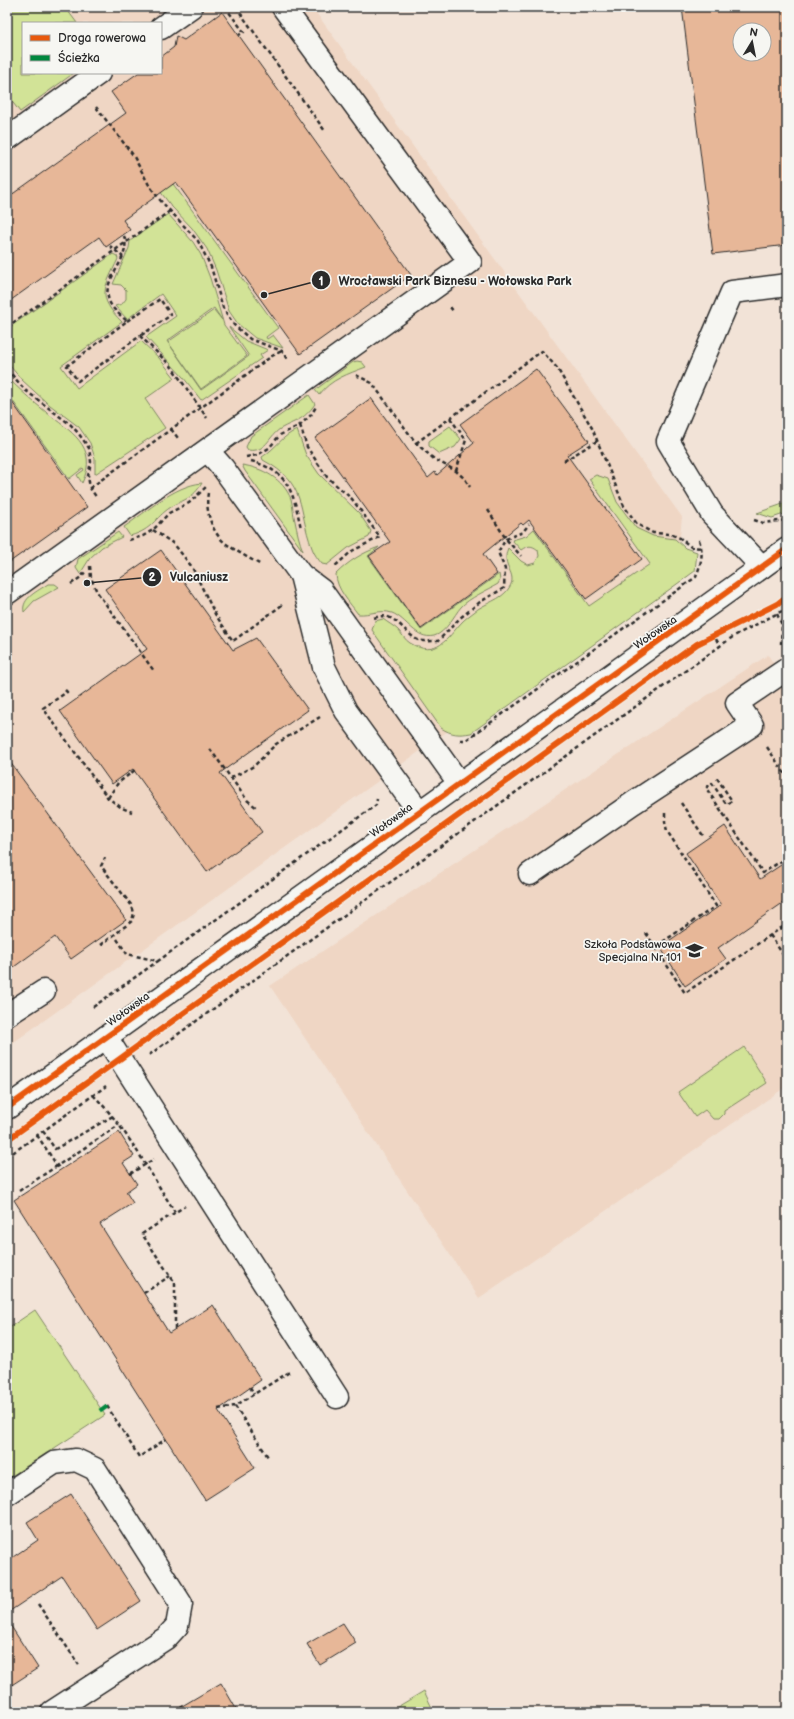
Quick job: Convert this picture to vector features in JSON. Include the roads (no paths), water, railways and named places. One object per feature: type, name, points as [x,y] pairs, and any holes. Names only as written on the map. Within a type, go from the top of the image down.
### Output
[{"type":"street","points":[[162,27],[191,7]]},
{"type":"street","points":[[7,593],[470,262],[283,7]]},
{"type":"street","points":[[7,140],[98,74]]},
{"type":"street","points":[[762,568],[712,514],[668,441],[732,292],[787,285]]},
{"type":"street","points":[[208,450],[223,468],[301,575],[321,590],[460,783]]},
{"type":"street","name":"Wołowska","points":[[7,1108],[787,549]]},
{"type":"street","points":[[301,575],[324,667],[346,711],[420,813]]},
{"type":"street","points":[[530,874],[752,725],[737,703],[787,669]]},
{"type":"street","points":[[7,1016],[44,991]]},
{"type":"street","points":[[106,1037],[337,1397]]},
{"type":"street","points":[[7,1494],[54,1463],[76,1460],[95,1469],[181,1604],[177,1626],[166,1638],[52,1712]]},
{"type":"place","name":"Wrocławski Park Biznesu - Wołowska Park","points":[[264,295]]},
{"type":"place","name":"Vulcaniusz","points":[[87,583]]},
{"type":"place","name":"Szkoła Podstawowa Specjalna Nr 101","points":[[694,950]]}]
